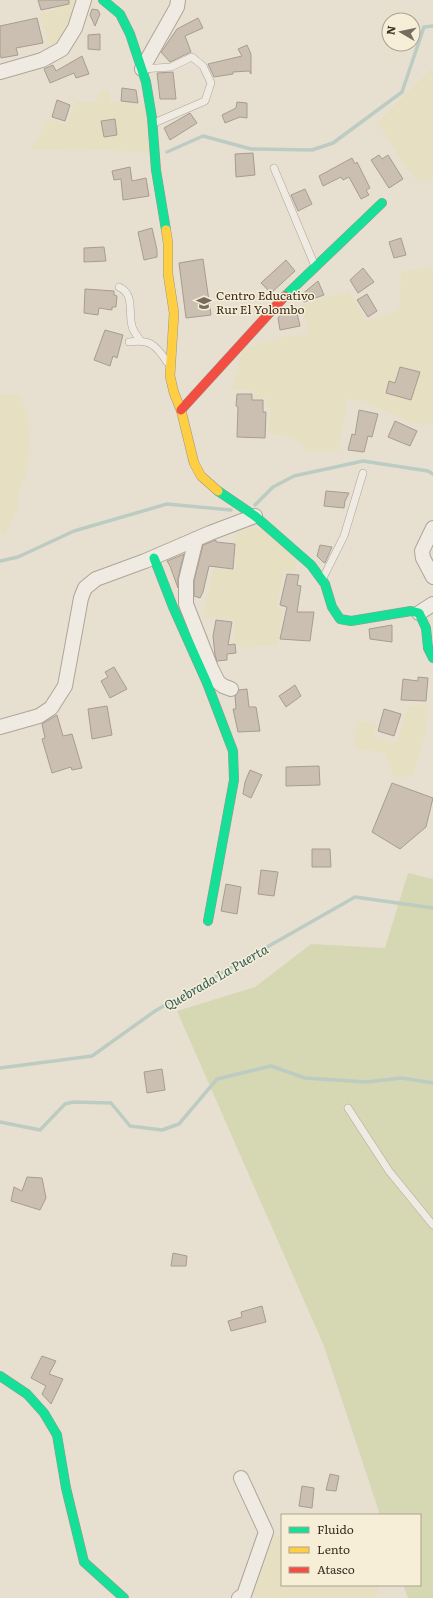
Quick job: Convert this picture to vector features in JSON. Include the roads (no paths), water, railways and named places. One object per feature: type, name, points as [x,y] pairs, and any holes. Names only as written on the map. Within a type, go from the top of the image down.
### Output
[{"type":"street","points":[[0,72],[42,60],[62,49],[75,28],[84,0]]},
{"type":"street","points":[[102,0],[120,14],[130,34],[146,82],[152,124],[156,170],[168,243],[168,274],[174,314],[170,376],[174,393],[181,410],[194,463],[201,476],[214,489],[255,516],[311,565],[325,584],[332,607],[340,619],[351,621],[411,612],[419,613],[433,604]]},
{"type":"street","points":[[142,69],[177,7],[178,0]]},
{"type":"street","points":[[181,410],[275,305],[382,203]]},
{"type":"street","points":[[0,727],[39,716],[51,708],[65,686],[81,598],[85,588],[96,579],[154,558],[196,539],[255,516]]},
{"type":"street","points":[[433,528],[422,551],[423,558],[433,577]]},
{"type":"street","points":[[196,539],[186,580],[186,604],[218,682],[223,686],[231,688]]},
{"type":"street","points":[[154,558],[173,608],[207,683],[233,751],[234,780],[208,921]]},
{"type":"street","points":[[419,613],[426,628],[428,648],[433,658]]},
{"type":"street","points":[[0,1376],[27,1394],[44,1413],[57,1435],[66,1488],[84,1562],[124,1598]]},
{"type":"street","points":[[239,1598],[244,1594],[266,1532],[241,1478]]},
{"type":"lane","points":[[142,69],[171,67],[192,57],[203,66],[211,83],[205,101],[152,124]]},
{"type":"lane","points":[[274,168],[315,267]]},
{"type":"lane","points":[[119,287],[130,296],[132,327],[140,340]]},
{"type":"lane","points":[[129,342],[140,340],[154,344],[170,367]]},
{"type":"lane","points":[[322,580],[344,536],[362,473]]},
{"type":"lane","points":[[348,1108],[389,1171],[433,1225]]},
{"type":"waterway","points":[[167,152],[203,136],[251,149],[312,150],[333,143],[402,92],[424,27],[433,26]]},
{"type":"waterway","points":[[255,505],[273,487],[294,476],[363,461],[428,471],[433,474]]},
{"type":"waterway","points":[[0,561],[18,557],[74,531],[167,504],[231,510]]},
{"type":"waterway","name":"Quebrada La Puerta","points":[[0,1068],[92,1056],[155,1011],[355,897],[433,908]]},
{"type":"waterway","points":[[0,1122],[40,1130],[65,1104],[73,1102],[111,1103],[130,1126],[162,1130],[179,1124],[217,1079],[271,1066],[305,1078],[366,1082],[402,1078],[433,1083]]},
{"type":"place","name":"Centro Educativo Rur El Yolombo","points":[[204,303]]}]
